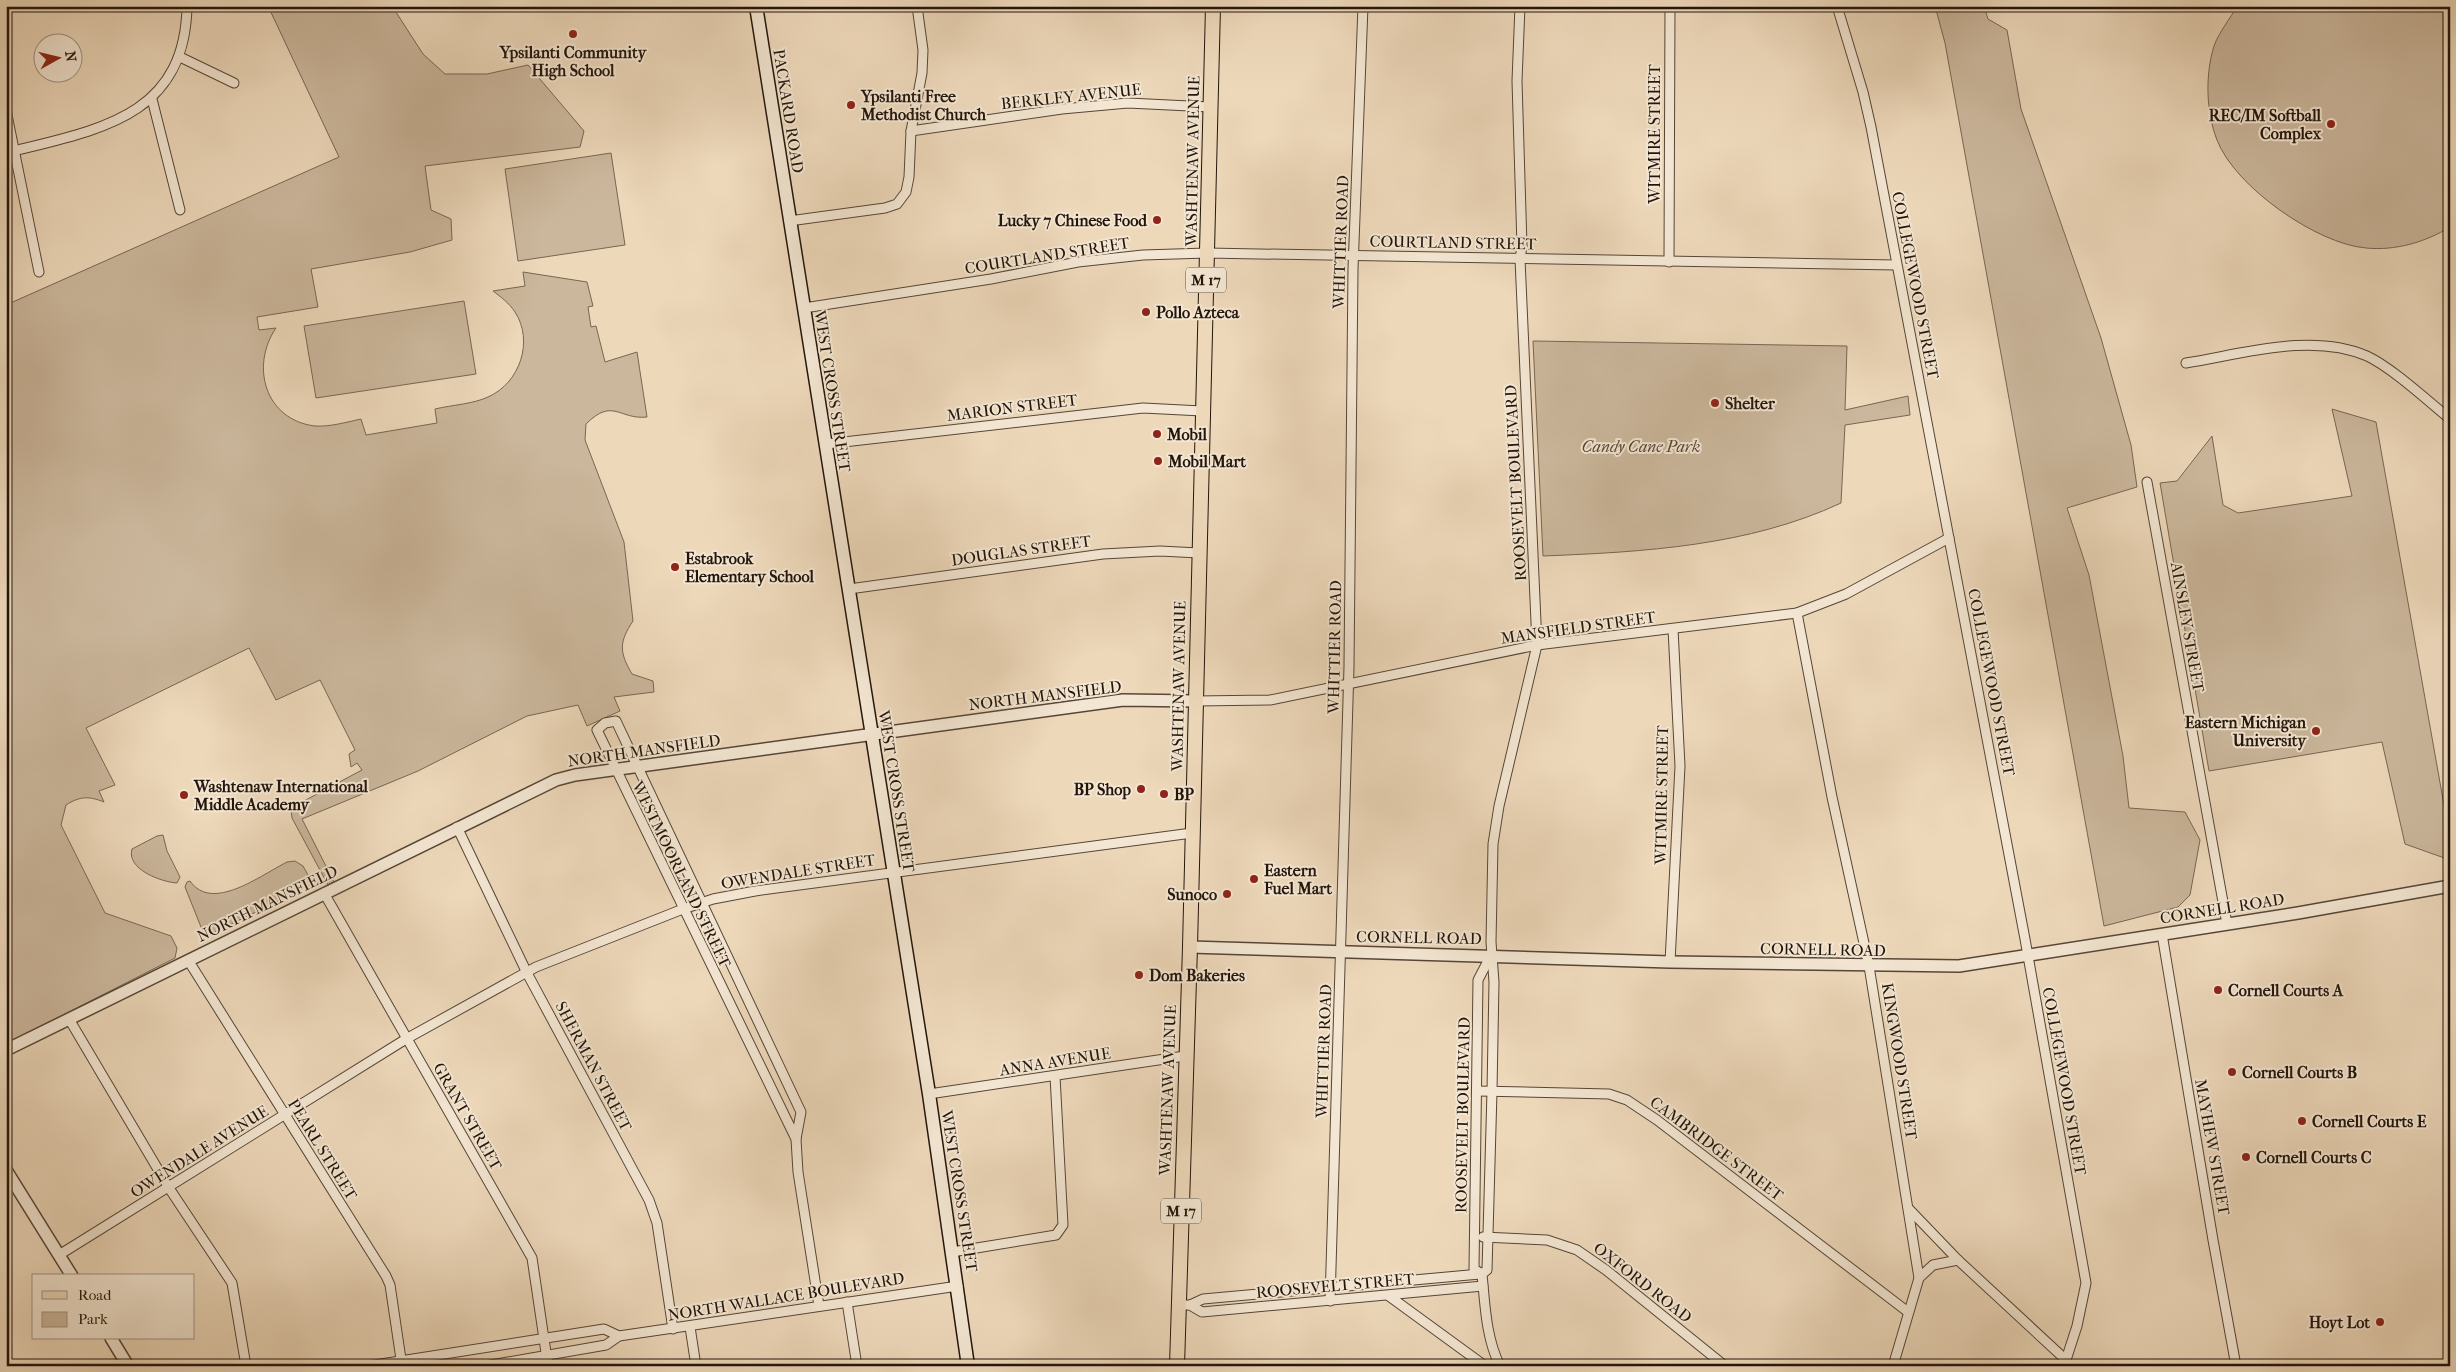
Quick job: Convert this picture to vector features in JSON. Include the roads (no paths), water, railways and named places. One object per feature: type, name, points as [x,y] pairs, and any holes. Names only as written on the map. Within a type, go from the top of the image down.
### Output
[{"type":"main road","name":"PACKARD ROAD","points":[[756,6],[790,221]]},
{"type":"main road","name":"WASHTENAW AVENUE","points":[[1177,1366],[1184,1305],[1186,1056],[1213,6]]},
{"type":"main road","name":"WEST CROSS STREET","points":[[790,221],[929,1094],[968,1366]]},
{"type":"street","points":[[10,152],[102,126],[152,99],[162,88],[180,57],[186,26],[187,6]]},
{"type":"street","points":[[790,221],[885,208],[897,204],[906,192],[911,131],[922,73],[923,50],[917,6]]},
{"type":"street","name":"WHITTIER ROAD","points":[[1330,1301],[1348,684],[1354,255],[1363,6]]},
{"type":"street","name":"ROOSEVELT BOULEVARD","points":[[1482,1274],[1487,1270],[1492,1091],[1494,982],[1491,955],[1493,844],[1499,806],[1537,645],[1520,259],[1522,246],[1517,81],[1520,6]]},
{"type":"street","name":"WITMIRE STREET","points":[[1670,6],[1670,262]]},
{"type":"street","name":"COLLEGEWOOD STREET","points":[[1837,6],[1863,92],[1871,128],[2028,956],[2086,1283],[2077,1326],[2065,1363]]},
{"type":"street","points":[[180,57],[234,83]]},
{"type":"street","points":[[152,99],[180,210]]},
{"type":"street","name":"BERKLEY AVENUE","points":[[911,131],[1062,109],[1128,103],[1210,107]]},
{"type":"street","points":[[6,110],[10,152],[39,272]]},
{"type":"street","name":"COURTLAND STREET","points":[[804,308],[991,279],[1078,262],[1143,255],[1207,253],[1896,265]]},
{"type":"street","points":[[2186,363],[2296,345],[2335,346],[2369,356],[2450,419]]},
{"type":"street","name":"MARION STREET","points":[[826,444],[1144,408],[1202,411]]},
{"type":"street","name":"AINSLEY STREET","points":[[2148,482],[2227,924]]},
{"type":"street","name":"MANSFIELD STREET","points":[[1196,701],[1254,702],[1537,645],[1797,613],[1846,594],[1949,538]]},
{"type":"street","name":"DOUGLAS STREET","points":[[849,589],[1103,554],[1160,551],[1199,553]]},
{"type":"street","name":"KINGWOOD STREET","points":[[1797,613],[1832,797],[1869,966],[1919,1278],[1893,1366]]},
{"type":"street","name":"WITMIRE STREET","points":[[1670,962],[1680,766],[1673,629]]},
{"type":"street","name":"NORTH MANSFIELD","points":[[6,1050],[556,780],[637,767],[1123,700],[1196,701]]},
{"type":"street","name":"WESTMOORLAND STREET","points":[[796,1138],[597,730],[605,723],[616,721],[801,1112],[796,1138],[798,1172],[819,1306]]},
{"type":"street","name":"SHERMAN STREET","points":[[458,827],[526,973],[649,1200],[657,1223],[673,1329]]},
{"type":"street","name":"OWENDALE STREET","points":[[406,1040],[526,973],[702,903],[755,891],[893,871],[1192,833]]},
{"type":"street","name":"CORNELL ROAD","points":[[1190,947],[1670,962],[1959,966],[2227,924],[2450,886]]},
{"type":"street","name":"GRANT STREET","points":[[324,893],[406,1040],[532,1258],[548,1361]]},
{"type":"street","name":"MAYHEW STREET","points":[[2162,934],[2236,1366]]},
{"type":"street","name":"ROOSEVELT BOULEVARD","points":[[1482,1274],[1474,1269],[1478,980],[1491,955]]},
{"type":"street","name":"PEARL STREET","points":[[188,960],[386,1276],[390,1286],[402,1363]]},
{"type":"street","points":[[70,1019],[170,1188],[232,1283],[246,1366]]},
{"type":"street","name":"OWENDALE AVENUE","points":[[59,1255],[170,1188],[406,1040]]},
{"type":"street","name":"ANNA AVENUE","points":[[929,1094],[1186,1056]]},
{"type":"street","points":[[952,1252],[1056,1235],[1063,1225],[1055,1076]]},
{"type":"street","name":"CAMBRIDGE STREET","points":[[1477,1091],[1609,1094],[1628,1100],[1657,1120],[1908,1312]]},
{"type":"street","points":[[6,1170],[71,1274]]},
{"type":"street","points":[[1908,1208],[1958,1260],[2065,1363]]},
{"type":"street","name":"OXFORD ROAD","points":[[1475,1237],[1546,1240],[1577,1250],[1606,1270],[1725,1366]]},
{"type":"street","points":[[1919,1278],[1933,1265],[1958,1260]]},
{"type":"street","name":"ROOSEVELT BOULEVARD","points":[[1482,1274],[1491,1341],[1500,1366]]},
{"type":"street","name":"ROOSEVELT STREET","points":[[1184,1305],[1203,1299],[1482,1274]]},
{"type":"street","points":[[1387,1282],[1389,1296],[1485,1366]]},
{"type":"street","name":"NORTH WALLACE BOULEVARD","points":[[485,1366],[548,1361],[606,1345],[619,1336],[958,1286]]},
{"type":"street","name":"ROOSEVELT STREET","points":[[1184,1305],[1202,1312],[1483,1286]]},
{"type":"street","points":[[848,1302],[857,1366]]},
{"type":"street","points":[[690,1327],[696,1366]]},
{"type":"street","name":"NORTH WALLACE BOULEVARD","points":[[368,1366],[402,1363],[604,1329],[619,1336]]},
{"type":"street","points":[[112,1340],[128,1366]]},
{"type":"place","name":"Ypsilanti Community High School","points":[[573,34]]},
{"type":"place","name":"Ypsilanti Free Methodist Church","points":[[851,105]]},
{"type":"place","name":"REC/IM Softball Complex","points":[[2331,124]]},
{"type":"place","name":"Lucky 7 Chinese Food","points":[[1157,220]]},
{"type":"place","name":"Pollo Azteca","points":[[1146,312]]},
{"type":"place","name":"Shelter","points":[[1715,403]]},
{"type":"place","name":"Mobil","points":[[1157,434]]},
{"type":"place","name":"Mobil Mart","points":[[1158,461]]},
{"type":"place","name":"Estabrook Elementary School","points":[[675,567]]},
{"type":"place","name":"Eastern Michigan University","points":[[2316,731]]},
{"type":"place","name":"BP Shop","points":[[1141,789]]},
{"type":"place","name":"BP","points":[[1164,794]]},
{"type":"place","name":"Washtenaw International Middle Academy","points":[[184,795]]},
{"type":"place","name":"Eastern Fuel Mart","points":[[1254,879]]},
{"type":"place","name":"Sunoco","points":[[1227,894]]},
{"type":"place","name":"Dom Bakeries","points":[[1139,975]]},
{"type":"place","name":"Cornell Courts A","points":[[2218,990]]},
{"type":"place","name":"Cornell Courts B","points":[[2232,1072]]},
{"type":"place","name":"Cornell Courts E","points":[[2302,1121]]},
{"type":"place","name":"Cornell Courts C","points":[[2246,1157]]},
{"type":"place","name":"Hoyt Lot","points":[[2380,1322]]},
{"type":"park label","name":"Candy Cane Park","points":[[1641,446]]}]
